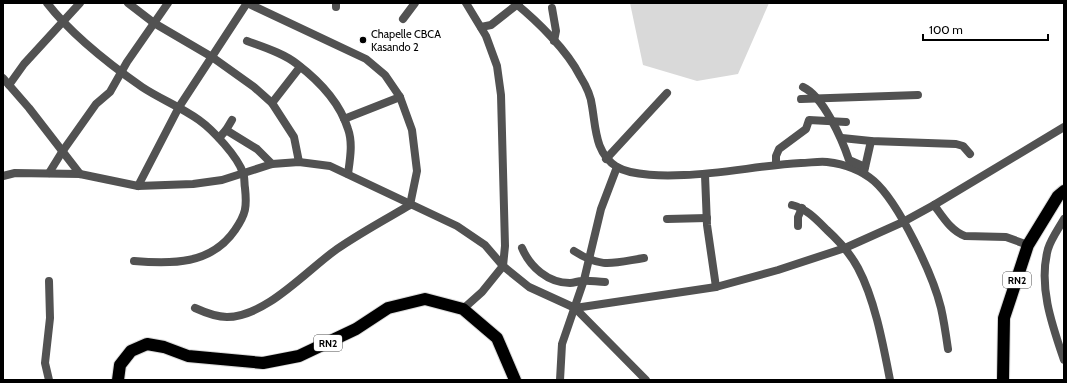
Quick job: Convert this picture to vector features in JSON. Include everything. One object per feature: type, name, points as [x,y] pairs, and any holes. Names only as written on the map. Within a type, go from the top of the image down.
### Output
[{"type":"highway","name":"RN2","points":[[1003,380],[1004,318],[1028,245],[1058,196],[1064,191]]},
{"type":"highway","name":"RN2","points":[[118,380],[120,366],[131,351],[147,344],[164,347],[188,356],[263,363],[299,356],[356,329],[388,308],[425,299],[463,309],[497,338],[514,380]]},
{"type":"street","points":[[47,3],[62,23],[122,71],[159,98],[179,107],[199,120],[219,138],[243,173],[247,207],[242,219],[228,240],[214,250],[191,261],[165,263],[134,261]]},
{"type":"street","points":[[9,85],[24,64],[80,3]]},
{"type":"street","points":[[128,3],[154,22],[212,58],[254,87],[272,103],[294,137],[299,162]]},
{"type":"street","points":[[48,173],[96,104],[110,92],[122,71],[168,3]]},
{"type":"street","points":[[138,186],[179,107],[247,3],[366,58],[385,75],[400,97],[412,130],[417,171],[410,205],[336,250],[288,289],[256,309],[228,317],[213,315],[195,308]]},
{"type":"street","points":[[403,19],[415,3]]},
{"type":"street","points":[[463,309],[482,292],[503,266],[505,246],[501,95],[497,66],[481,27],[466,3]]},
{"type":"street","points":[[481,27],[491,25],[517,4],[554,41],[580,75],[592,104],[600,150],[606,159],[617,167],[628,172],[673,175],[705,175],[776,164],[826,162],[865,171]]},
{"type":"street","points":[[552,8],[556,31],[554,41]]},
{"type":"street","points":[[247,41],[271,50],[300,66],[328,94],[339,109],[348,129],[351,147],[348,174]]},
{"type":"street","points":[[272,103],[300,66]]},
{"type":"street","points":[[3,78],[29,108],[80,174]]},
{"type":"street","points":[[802,87],[812,91],[832,121],[842,138],[849,160],[865,171],[888,195],[928,274],[940,306],[948,349]]},
{"type":"street","points":[[606,159],[667,93]]},
{"type":"street","points":[[801,99],[918,95]]},
{"type":"street","points":[[344,119],[400,97]]},
{"type":"street","points":[[219,138],[232,120]]},
{"type":"street","points":[[776,164],[776,156],[779,149],[806,128],[809,120],[846,122]]},
{"type":"street","points":[[575,308],[716,287],[778,270],[845,248],[903,222],[934,205],[1064,126]]},
{"type":"street","points":[[226,130],[257,149],[272,164]]},
{"type":"street","points":[[842,138],[871,141],[956,144],[963,146],[970,154]]},
{"type":"street","points":[[865,171],[871,141]]},
{"type":"street","points":[[3,176],[15,173],[80,174],[138,186],[193,184],[222,180],[272,164],[299,162],[330,166],[457,226],[485,245],[503,266],[529,287],[575,308],[646,380]]},
{"type":"street","points":[[560,380],[562,344],[584,280],[601,209],[617,167]]},
{"type":"street","points":[[705,175],[707,218],[716,287]]},
{"type":"street","points":[[792,205],[802,208],[820,223],[845,248],[858,268],[866,286],[884,345],[890,380]]},
{"type":"street","points":[[934,205],[948,224],[959,234],[965,236],[1006,237],[1028,245]]},
{"type":"street","points":[[798,226],[798,217],[802,208]]},
{"type":"street","points":[[668,219],[707,218]]},
{"type":"street","points":[[1064,219],[1048,248],[1045,284],[1050,320],[1064,360]]},
{"type":"street","points":[[522,248],[527,259],[534,268],[560,282],[571,283],[584,280],[604,282]]},
{"type":"street","points":[[574,251],[588,260],[610,263],[644,258]]},
{"type":"street","points":[[49,281],[50,318],[45,363],[49,380]]},
{"type":"shaded area","points":[[630,3],[769,3],[738,74],[697,81],[643,65]]},
{"type":"place","name":"Chapelle CBCA Kasando 2","points":[[363,40]]}]
